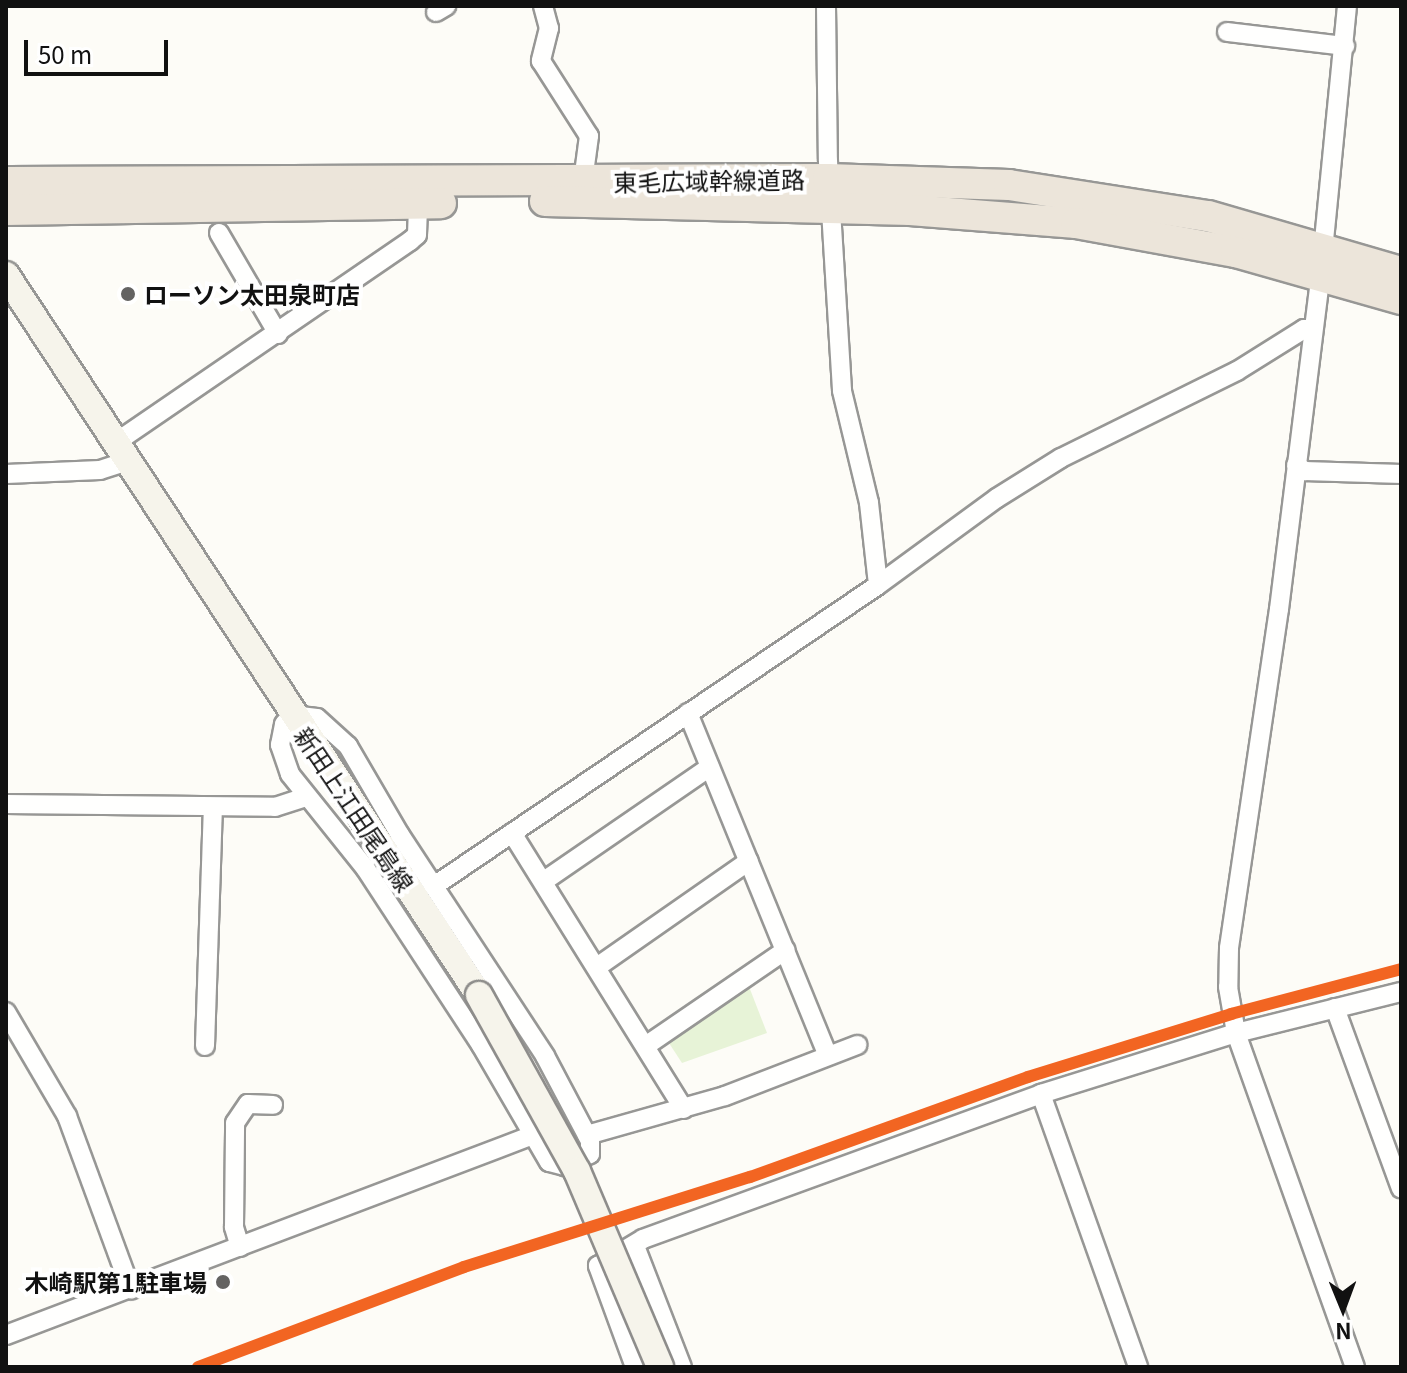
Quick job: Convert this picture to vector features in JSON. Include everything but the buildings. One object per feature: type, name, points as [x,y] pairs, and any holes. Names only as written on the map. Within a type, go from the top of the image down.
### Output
[{"type":"highway","name":"東毛広域幹線道路","points":[[6,182],[701,180],[829,194]]},
{"type":"highway","name":"東毛広域幹線道路","points":[[6,210],[829,194],[1009,185],[1103,196],[1322,259],[1401,272]]},
{"type":"highway","name":"東毛広域幹線道路","points":[[1322,259],[1401,299]]},
{"type":"main road","name":"新田上江田尾島線","points":[[6,275],[292,715],[479,995],[577,1171],[660,1367]]},
{"type":"street","points":[[543,6],[549,28],[541,61],[589,136],[583,181]]},
{"type":"street","points":[[826,6],[829,194],[842,391],[869,503],[878,585]]},
{"type":"street","points":[[1347,6],[1322,259],[1229,948],[1229,1000],[1236,1033],[1355,1367]]},
{"type":"street","points":[[1227,32],[1345,46]]},
{"type":"street","points":[[6,474],[100,470],[278,334],[417,235],[418,203]]},
{"type":"street","points":[[219,233],[278,334]]},
{"type":"street","points":[[434,886],[1061,458],[1237,371],[1304,329],[1313,329]]},
{"type":"street","points":[[1296,465],[1305,471],[1401,474]]},
{"type":"street","points":[[688,713],[828,1056]]},
{"type":"street","points":[[292,715],[309,715],[330,725],[369,779],[434,886],[545,1056],[587,1135],[590,1154],[556,1166],[533,1135],[366,869],[305,797],[280,745],[284,724],[292,715]]},
{"type":"street","points":[[544,881],[710,767]]},
{"type":"street","points":[[6,804],[275,807],[305,797]]},
{"type":"street","points":[[205,1046],[213,808]]},
{"type":"street","points":[[512,833],[647,1045],[684,1109]]},
{"type":"street","points":[[597,967],[749,861]]},
{"type":"street","points":[[647,1045],[786,950]]},
{"type":"street","points":[[635,1367],[598,1266],[635,1246],[1041,1094],[1236,1033],[1401,992]]},
{"type":"street","points":[[1335,1008],[1401,1188]]},
{"type":"street","points":[[6,1012],[67,1116],[131,1290]]},
{"type":"street","points":[[587,1135],[684,1109],[857,1045]]},
{"type":"street","points":[[1041,1094],[1138,1367]]},
{"type":"street","points":[[240,1247],[234,1227],[235,1123],[239,1110],[248,1104],[273,1105]]},
{"type":"street","points":[[6,1335],[533,1135]]},
{"type":"street","points":[[635,1246],[682,1367]]},
{"type":"green space","points":[[748,984],[767,1033],[682,1063],[667,1040]]},
{"type":"transit line","points":[[198,1367],[464,1267],[750,1177],[1028,1077],[1231,1014],[1401,969]]},
{"type":"place","name":"ローソン太田泉町店","points":[[128,294]]},
{"type":"place","name":"木崎駅第1駐車場","points":[[223,1282]]}]
